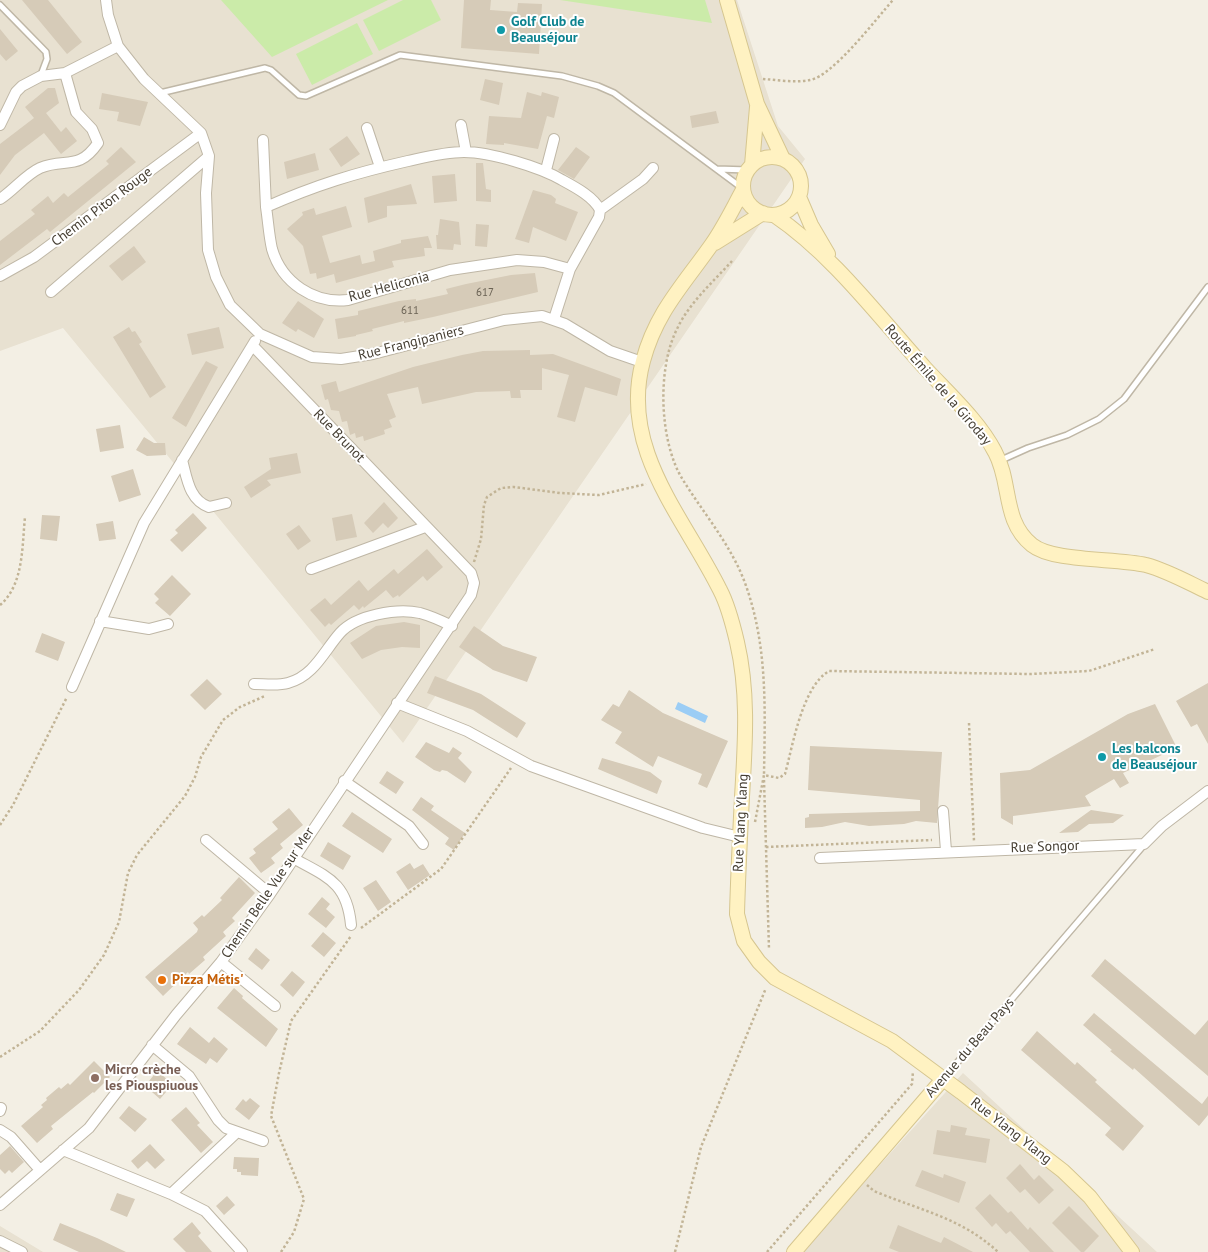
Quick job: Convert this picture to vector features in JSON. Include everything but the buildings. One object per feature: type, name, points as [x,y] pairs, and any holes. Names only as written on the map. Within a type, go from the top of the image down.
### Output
[{"type":"street","name":"Rue Frangipaniers","points":[[106,0],[108,15],[118,46],[144,79],[201,133],[209,156],[206,193],[208,250],[216,277],[230,304],[260,334],[312,357],[341,359],[373,354],[504,320],[531,316],[554,319],[610,351],[642,362]]},
{"type":"street","points":[[727,0],[757,104],[783,159],[797,170],[800,179],[799,197],[822,246],[849,283]]},
{"type":"street","points":[[0,125],[16,92],[41,76],[65,73],[118,46]]},
{"type":"street","points":[[0,199],[31,173],[42,168],[75,163],[92,151],[98,143],[92,129],[76,112],[65,73]]},
{"type":"street","points":[[712,244],[743,189],[750,167],[757,104]]},
{"type":"street","points":[[461,125],[466,152]]},
{"type":"street","points":[[367,128],[380,167]]},
{"type":"street","name":"Chemin Piton Rouge","points":[[0,276],[34,257],[201,133]]},
{"type":"street","points":[[546,170],[554,139]]},
{"type":"street","name":"Rue Heliconia","points":[[263,140],[266,207],[272,248],[279,264],[300,288],[319,299],[348,300],[450,270],[517,260],[544,262],[570,269]]},
{"type":"street","points":[[266,207],[308,188],[346,175],[447,153],[466,152],[546,170],[592,200],[600,210]]},
{"type":"street","name":"Chemin Piton Rouge","points":[[51,292],[209,156]]},
{"type":"street","points":[[750,167],[766,157],[783,159]]},
{"type":"street","points":[[554,319],[570,269],[600,210],[643,180],[654,168]]},
{"type":"street","points":[[743,189],[750,205],[795,229],[849,283]]},
{"type":"street","points":[[712,244],[769,214],[789,209],[799,197]]},
{"type":"street","name":"Rue Ylang Ylang","points":[[712,244],[679,286],[656,322],[642,362],[637,407],[643,441],[657,480],[721,591],[737,642],[744,690],[746,730],[737,914],[744,941],[759,962],[775,978],[798,992],[871,1028],[913,1056],[1063,1171],[1090,1197],[1132,1252]]},
{"type":"street","name":"Route Émile de la Giroday","points":[[849,283],[973,421],[989,442],[999,461],[1012,519],[1019,532],[1032,545],[1042,551],[1059,555],[1128,561],[1147,565],[1166,571],[1208,592]]},
{"type":"street","points":[[72,687],[144,522],[260,334]]},
{"type":"street","name":"Rue Brunot","points":[[252,346],[471,573]]},
{"type":"street","points":[[182,460],[191,491],[198,501],[209,507],[226,503]]},
{"type":"street","points":[[311,569],[425,527]]},
{"type":"street","name":"Chemin Belle Vue sur Mer","points":[[0,1205],[89,1128],[152,1045],[221,962],[270,894],[397,703],[452,626],[471,595],[474,583],[471,573]]},
{"type":"street","points":[[254,684],[288,683],[299,678],[322,659],[341,632],[365,619],[392,612],[418,613],[452,626]]},
{"type":"street","points":[[100,621],[149,629],[168,624]]},
{"type":"street","points":[[397,703],[467,732],[517,759],[561,778],[641,804],[672,817],[740,837]]},
{"type":"street","points":[[344,782],[409,826],[423,844]]},
{"type":"street","points":[[1144,844],[1162,826],[1208,791]]},
{"type":"street","points":[[944,811],[946,851]]},
{"type":"street","points":[[206,840],[270,894]]},
{"type":"street","name":"Rue Songor","points":[[820,858],[946,851],[1144,844]]},
{"type":"street","points":[[293,858],[332,882],[341,890],[350,910],[355,929]]},
{"type":"street","points":[[221,962],[275,1006]]},
{"type":"street","points":[[152,1045],[189,1076],[218,1120],[226,1128],[264,1141]]},
{"type":"street","name":"Avenue du Beau Pays","points":[[794,1252],[943,1079]]},
{"type":"street","points":[[0,1130],[11,1137],[40,1170]]},
{"type":"street","points":[[171,1194],[236,1133]]},
{"type":"street","points":[[63,1150],[171,1194],[205,1211],[242,1252]]},
{"type":"street","points":[[0,1242],[22,1252]]},
{"type":"lane","points":[[0,5],[46,52],[47,59],[41,76]]},
{"type":"lane","points":[[160,93],[265,68],[271,70],[299,95],[306,96],[400,55],[562,76],[598,86],[614,93],[717,169],[732,183],[743,189]]},
{"type":"lane","points":[[717,169],[750,167]]},
{"type":"lane","points":[[999,461],[1091,423],[1118,404],[1208,287]]},
{"type":"lane","name":"Avenue du Beau Pays","points":[[943,1079],[1144,844]]},
{"type":"path","points":[[750,78],[788,81],[811,80],[825,73],[893,0]]},
{"type":"path","points":[[471,573],[481,539],[484,504],[487,497],[502,488],[514,487],[560,494],[599,495],[626,490],[657,480]]},
{"type":"path","points":[[0,605],[14,586],[18,573],[25,517]]},
{"type":"path","points":[[754,828],[764,775],[779,778],[785,774],[804,709],[818,681],[829,672],[1030,674],[1089,672],[1155,648]]},
{"type":"path","points":[[0,825],[13,805],[72,687]]},
{"type":"path","points":[[0,1057],[40,1031],[79,990],[104,955],[119,922],[128,873],[137,855],[185,796],[195,777],[201,757],[223,720],[240,707],[271,695]]},
{"type":"path","points":[[969,723],[975,850]]},
{"type":"path","points":[[281,1252],[294,1232],[304,1199],[271,1116],[291,1021],[355,929],[441,869],[517,759]]},
{"type":"path","points":[[675,1252],[701,1147],[767,986]]},
{"type":"path","points":[[766,1252],[912,1084],[913,1056]]},
{"type":"path","points":[[858,1177],[874,1191],[962,1225],[981,1236],[998,1252]]},
{"type":"shaded area","points":[[0,0],[737,0],[778,126],[805,159],[403,743],[63,328],[0,351]]},
{"type":"shaded area","points":[[963,1073],[1157,1252],[801,1252]]},
{"type":"shaded area","points":[[0,1226],[43,1252],[0,1252]]},
{"type":"green space","points":[[221,0],[388,0],[272,57]]},
{"type":"green space","points":[[403,0],[431,0],[441,20],[379,51],[363,20]]},
{"type":"green space","points":[[560,0],[705,0],[712,23]]},
{"type":"green space","points":[[357,23],[373,54],[312,85],[296,54]]},
{"type":"water","points":[[678,702],[708,716],[705,723],[675,709]]},
{"type":"place","name":"Golf Club de Beauséjour","points":[[501,30]]},
{"type":"place","name":"Les balcons de Beauséjour","points":[[1102,757]]},
{"type":"place","name":"Pizza Métis'","points":[[162,980]]},
{"type":"place","name":"Micro crèche les Piouspiuous","points":[[95,1078]]}]
